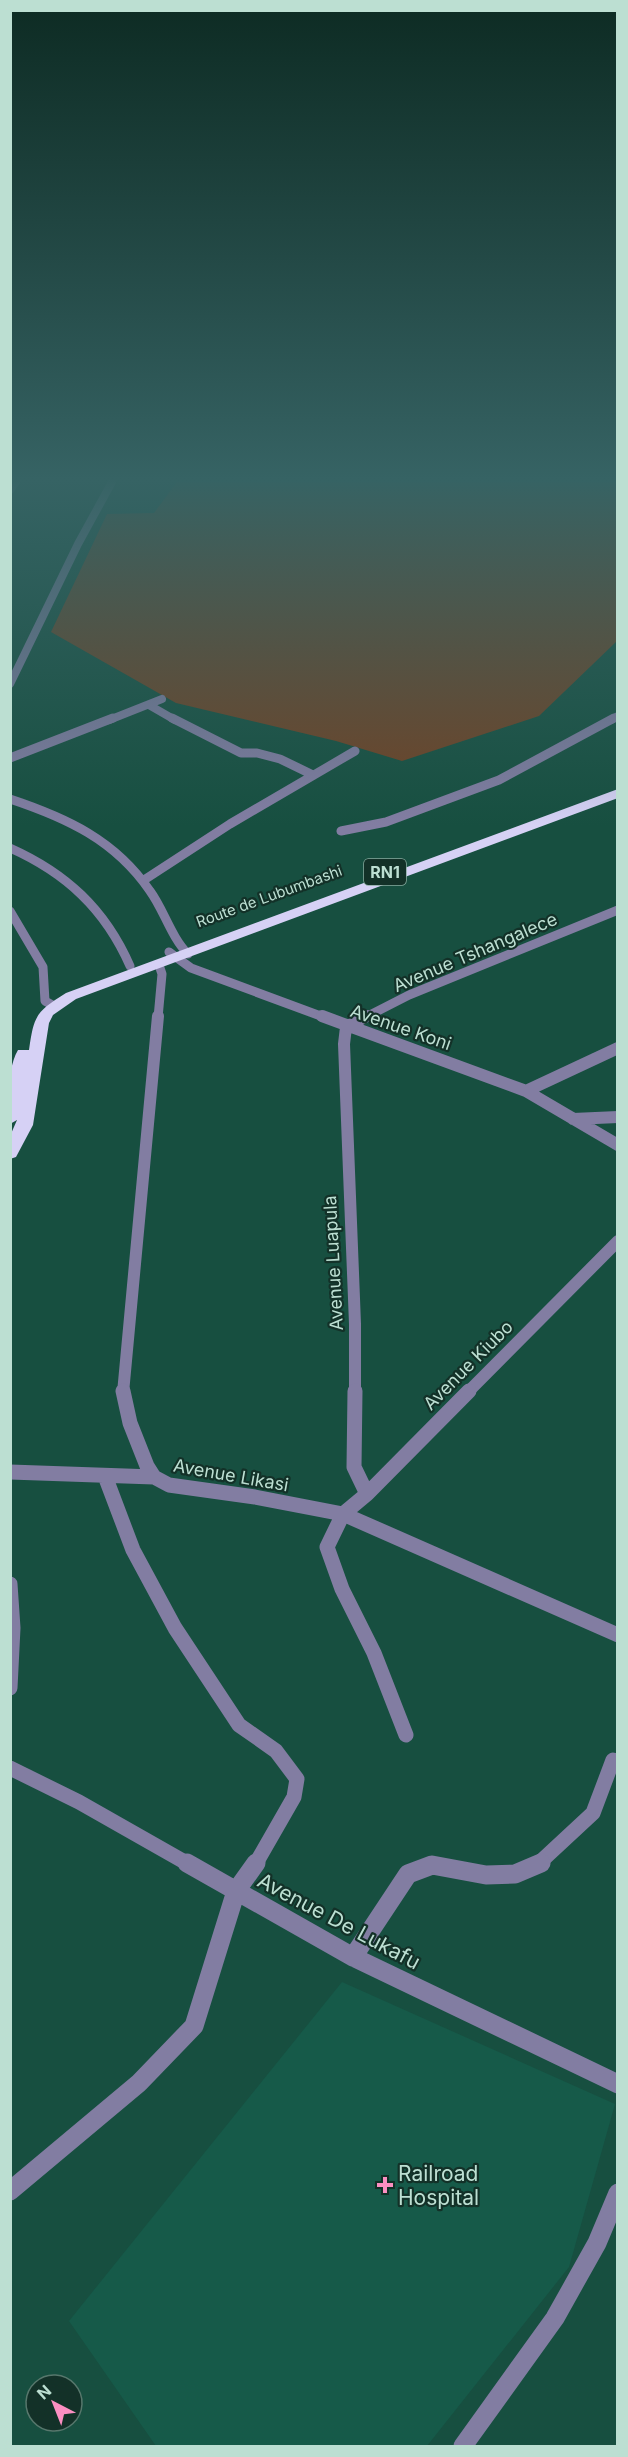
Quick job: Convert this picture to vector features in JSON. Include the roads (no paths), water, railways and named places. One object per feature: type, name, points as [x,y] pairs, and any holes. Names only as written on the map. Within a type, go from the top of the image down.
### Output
[{"type":"highway","name":"Route de Lubumbashi","points":[[45,1007],[159,964],[178,953],[618,785]]},
{"type":"highway","name":"Route de Lubumbashi","points":[[45,1007],[67,989],[130,966],[178,953],[618,793]]},
{"type":"highway","points":[[10,1118],[30,1023],[45,1007]]},
{"type":"highway","points":[[10,1152],[25,1125],[45,1007]]},
{"type":"street","points":[[10,684],[52,597]]},
{"type":"street","points":[[10,758],[162,699]]},
{"type":"street","points":[[150,705],[219,744],[241,753],[257,753],[280,759],[313,775]]},
{"type":"street","points":[[341,831],[386,822],[499,780],[618,716]]},
{"type":"street","points":[[144,880],[355,751]]},
{"type":"street","points":[[10,799],[45,810],[94,833],[119,852],[158,900],[178,953]]},
{"type":"street","points":[[10,848],[53,868],[88,899],[108,921],[122,944],[130,966]]},
{"type":"street","name":"Avenue Tshangalece","points":[[346,1027],[409,995],[618,910]]},
{"type":"street","points":[[10,911],[43,967],[45,1007]]},
{"type":"street","name":"Avenue Koni","points":[[178,953],[346,1027],[526,1091],[617,1144]]},
{"type":"street","name":"Avenue Likasi","points":[[159,964],[162,974],[123,1392],[130,1423],[154,1477],[169,1485],[255,1497],[343,1514],[406,1544],[484,1574],[618,1635]]},
{"type":"street","name":"Avenue Luapula","points":[[346,1027],[344,1044],[347,1173],[355,1324],[354,1467],[367,1494]]},
{"type":"street","points":[[526,1091],[618,1048]]},
{"type":"street","points":[[572,1119],[618,1117]]},
{"type":"street","name":"Avenue Kiubo","points":[[343,1514],[367,1494],[618,1241]]},
{"type":"street","points":[[10,1472],[154,1477]]},
{"type":"street","points":[[10,2191],[69,2144],[139,2083],[194,2026],[236,1891],[262,1855],[294,1797],[297,1779],[276,1751],[239,1725],[175,1628],[133,1550],[105,1476]]},
{"type":"street","points":[[343,1514],[327,1547],[342,1589],[374,1653],[406,1735]]},
{"type":"street","points":[[10,1688],[13,1628],[11,1587]]},
{"type":"street","points":[[353,1957],[388,1899],[408,1875],[432,1865],[486,1875],[515,1874],[541,1863],[592,1813],[613,1760]]},
{"type":"street","name":"Avenue De Lukafu","points":[[10,1768],[78,1802],[353,1957],[618,2084]]},
{"type":"street","points":[[463,2446],[555,2318],[597,2243],[618,2193]]},
{"type":"place","name":"Railroad Hospital","points":[[385,2185]]}]
